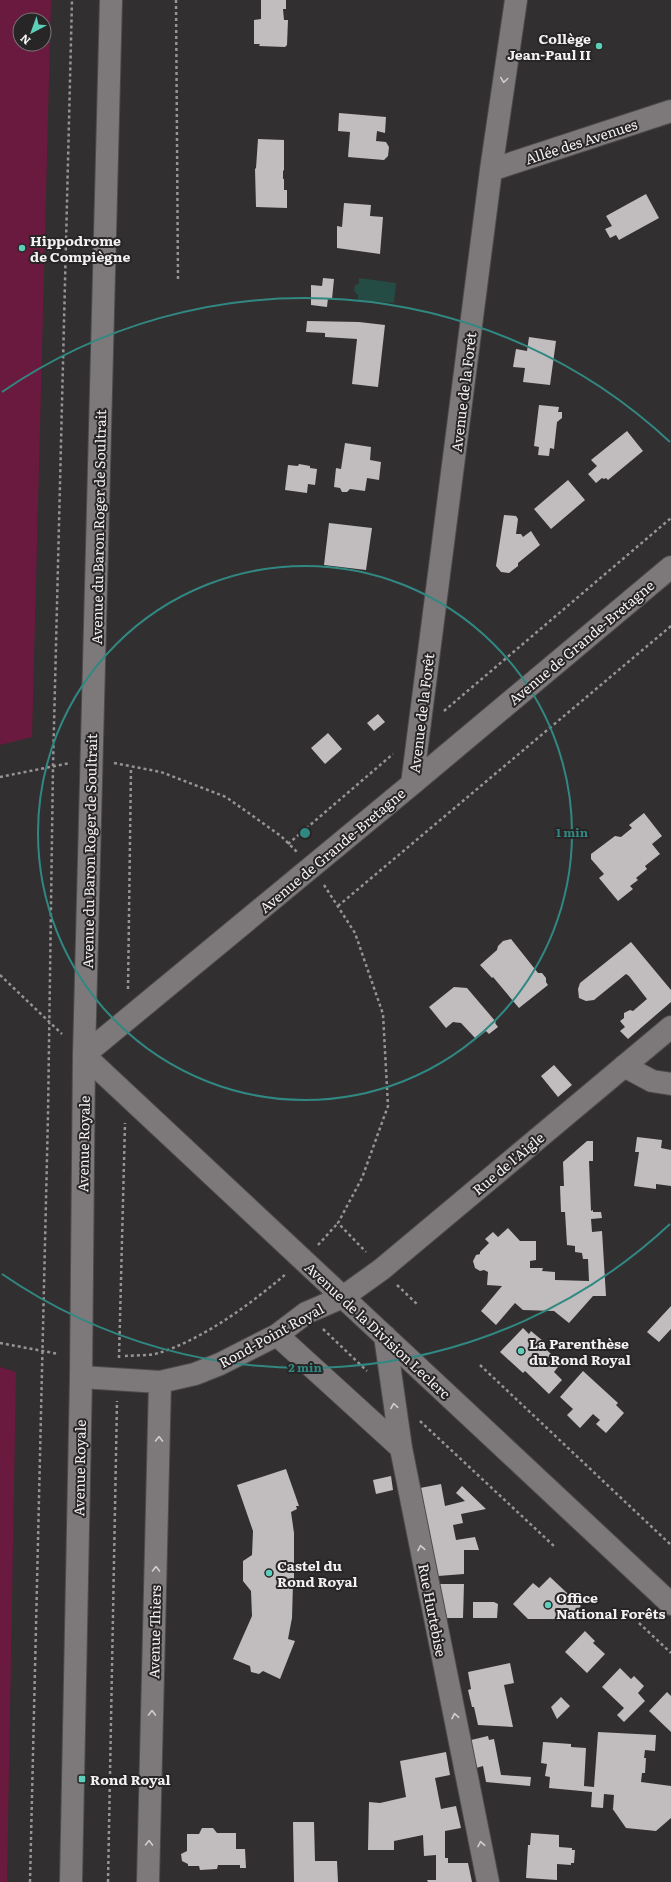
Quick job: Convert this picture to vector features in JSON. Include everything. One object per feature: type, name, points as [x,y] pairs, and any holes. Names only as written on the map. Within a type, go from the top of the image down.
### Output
[{"type":"street","name":"Avenue du Baron Roger de Soultrait","points":[[84,1055],[111,0]]},
{"type":"street","name":"Avenue de la Forêt","points":[[412,784],[491,170],[516,0]]},
{"type":"street","name":"Allée des Avenues","points":[[491,170],[671,111]]},
{"type":"street","name":"Avenue de Grande-Bretagne","points":[[84,1055],[412,784],[671,567]]},
{"type":"street","name":"Rue de l'Aigle","points":[[343,1297],[382,1269],[671,1027]]},
{"type":"street","name":"Avenue de la Division Leclerc","points":[[84,1055],[671,1604]]},
{"type":"street","name":"Avenue Royale","points":[[71,1882],[81,1367],[84,1055]]},
{"type":"street","points":[[624,1066],[652,1081],[671,1084]]},
{"type":"street","name":"Rond-Point Royal","points":[[81,1367],[118,1380],[160,1382],[195,1374],[220,1364],[277,1334],[306,1313],[343,1297]]},
{"type":"street","points":[[277,1334],[401,1448]]},
{"type":"street","name":"Rue Hurtebise","points":[[385,1336],[392,1396],[401,1448],[488,1882]]},
{"type":"street","name":"Avenue Thiers","points":[[148,1882],[160,1382]]},
{"type":"path","points":[[30,1882],[50,1022],[53,766],[72,0]]},
{"type":"path","points":[[176,0],[178,282]]},
{"type":"path","points":[[288,844],[671,518]]},
{"type":"path","points":[[338,906],[671,626]]},
{"type":"path","points":[[0,777],[92,759],[161,772],[226,797],[281,836],[312,867],[355,933],[383,1014],[388,1106],[362,1178],[338,1223],[303,1260],[272,1286],[202,1335],[157,1354],[119,1356],[81,1367],[42,1351],[0,1343]]},
{"type":"path","points":[[128,992],[131,767]]},
{"type":"path","points":[[0,975],[84,1055]]},
{"type":"path","points":[[108,1882],[125,1116]]},
{"type":"path","points":[[338,1223],[418,1305]]},
{"type":"path","points":[[306,1313],[392,1396],[555,1547]]},
{"type":"path","points":[[480,1365],[671,1545]]},
{"type":"path","points":[[639,1623],[671,1653]]},
{"type":"shaded area","name":"Hippodrome de Compiègne","points":[[0,0],[51,0],[51,12],[12,12],[12,52],[50,52],[32,737],[0,745]]},
{"type":"shaded area","points":[[359,278],[396,283],[394,303],[358,300],[358,295],[354,291],[355,285],[359,284]]},
{"type":"shaded area","points":[[0,1367],[16,1372],[7,1882],[0,1882]]},
{"type":"building","points":[[261,0],[286,0],[286,9],[283,9],[284,20],[288,20],[287,45],[285,47],[259,46],[260,44],[254,44],[254,20],[261,19]]},
{"type":"building","points":[[339,113],[386,117],[385,133],[377,131],[376,141],[386,142],[389,147],[388,156],[384,160],[348,157],[350,132],[338,131]]},
{"type":"building","points":[[258,139],[284,140],[283,179],[284,190],[287,190],[287,208],[256,207],[255,169]]},
{"type":"building","points":[[646,194],[659,218],[619,240],[616,235],[610,238],[605,229],[612,226],[606,216]]},
{"type":"building","points":[[344,203],[371,205],[370,216],[383,217],[380,254],[337,248],[337,226],[342,227]]},
{"type":"building","points":[[323,278],[334,279],[332,299],[328,298],[327,307],[311,305],[311,285],[322,286]]},
{"type":"building","points":[[307,321],[359,322],[385,325],[378,387],[352,384],[357,339],[325,337],[325,333],[306,332]]},
{"type":"building","points":[[529,337],[556,341],[550,385],[523,382],[525,368],[513,367],[516,349],[527,351]]},
{"type":"building","points":[[539,405],[559,407],[558,412],[562,412],[562,418],[557,422],[554,449],[550,448],[549,456],[538,455],[539,447],[534,446]]},
{"type":"building","points":[[627,431],[643,451],[608,480],[606,478],[602,478],[596,483],[588,474],[597,466],[591,460]]},
{"type":"building","points":[[345,443],[371,447],[370,460],[381,462],[379,480],[367,478],[365,491],[350,489],[347,492],[342,492],[340,488],[334,487],[336,468],[341,469]]},
{"type":"building","points":[[299,464],[317,469],[315,485],[308,484],[307,493],[285,490],[288,465],[298,466]]},
{"type":"building","points":[[568,480],[585,500],[551,529],[534,509]]},
{"type":"building","points":[[504,515],[516,516],[518,519],[516,534],[521,534],[523,537],[531,531],[540,545],[518,563],[518,566],[509,573],[501,572],[496,566]]},
{"type":"building","points":[[329,523],[372,528],[366,570],[324,565]]},
{"type":"building","points":[[378,714],[385,722],[374,731],[367,723]]},
{"type":"building","points":[[328,733],[342,749],[325,764],[311,748]]},
{"type":"building","points":[[644,813],[662,836],[652,844],[660,854],[645,866],[647,869],[636,878],[638,880],[630,886],[633,889],[618,901],[599,878],[604,874],[591,859],[591,854],[615,836],[621,837],[632,828],[629,825]]},
{"type":"building","points":[[511,939],[538,973],[542,973],[546,978],[548,985],[519,1008],[493,977],[492,978],[480,965],[497,950],[498,946],[503,941]]},
{"type":"building","points":[[631,942],[671,990],[671,1002],[628,1039],[620,1031],[625,1027],[620,1021],[624,1018],[624,1013],[630,1010],[633,1011],[647,999],[629,976],[626,974],[594,1000],[586,1001],[579,998],[578,989],[580,983]]},
{"type":"building","points":[[454,987],[467,988],[496,1022],[495,1023],[498,1027],[489,1034],[486,1031],[476,1039],[461,1023],[453,1022],[446,1028],[429,1007]]},
{"type":"building","points":[[554,1065],[572,1085],[558,1097],[541,1076]]},
{"type":"building","points":[[637,1137],[662,1140],[661,1148],[671,1150],[671,1186],[656,1184],[656,1189],[634,1186],[639,1152],[635,1152]]},
{"type":"building","points":[[587,1141],[593,1141],[593,1161],[589,1161],[591,1211],[601,1212],[602,1218],[591,1219],[592,1232],[602,1231],[606,1296],[593,1296],[569,1323],[554,1311],[523,1310],[515,1303],[496,1325],[481,1311],[502,1286],[487,1285],[488,1272],[484,1270],[480,1271],[475,1268],[473,1261],[476,1255],[480,1254],[480,1252],[489,1243],[485,1239],[493,1232],[498,1237],[508,1228],[520,1241],[536,1241],[536,1260],[530,1261],[530,1268],[543,1268],[542,1271],[555,1272],[555,1280],[589,1281],[588,1259],[583,1259],[582,1253],[575,1252],[575,1246],[567,1245],[565,1212],[561,1212],[560,1186],[564,1186],[563,1162]]},
{"type":"building","points":[[671,1306],[671,1329],[659,1342],[647,1332]]},
{"type":"building","points":[[523,1328],[529,1334],[531,1331],[543,1341],[540,1344],[551,1354],[544,1362],[547,1365],[551,1360],[558,1367],[554,1372],[562,1380],[549,1394],[525,1371],[523,1373],[500,1352]]},
{"type":"building","points":[[583,1371],[618,1403],[616,1405],[624,1413],[606,1433],[596,1424],[600,1420],[593,1414],[580,1428],[567,1415],[573,1409],[560,1397]]},
{"type":"building","name":"Castel du Rond Royal","points":[[286,1469],[299,1506],[296,1506],[297,1509],[291,1512],[294,1533],[294,1583],[292,1618],[288,1639],[295,1641],[280,1679],[263,1671],[259,1674],[251,1672],[250,1666],[233,1659],[252,1616],[251,1591],[243,1581],[243,1561],[252,1555],[253,1531],[237,1485]]},
{"type":"building","points":[[391,1476],[393,1490],[376,1494],[373,1480]]},
{"type":"building","points":[[441,1484],[445,1506],[465,1501],[456,1493],[462,1486],[486,1509],[461,1514],[463,1523],[453,1525],[456,1540],[475,1537],[479,1550],[464,1550],[464,1574],[438,1576],[420,1488]]},
{"type":"building","points":[[550,1577],[581,1606],[568,1619],[528,1619],[513,1604],[533,1583],[539,1588]]},
{"type":"building","points":[[439,1584],[464,1584],[463,1618],[447,1618]]},
{"type":"building","points":[[473,1602],[494,1602],[498,1604],[497,1618],[473,1618]]},
{"type":"building","points":[[585,1631],[595,1641],[593,1643],[605,1654],[587,1673],[565,1652]]},
{"type":"building","points":[[510,1663],[514,1683],[504,1685],[513,1727],[478,1725],[468,1690],[471,1689],[468,1672]]},
{"type":"building","points":[[620,1668],[631,1679],[634,1676],[644,1686],[638,1693],[645,1701],[624,1722],[617,1715],[624,1708],[602,1687]]},
{"type":"building","points":[[667,1692],[671,1696],[671,1732],[649,1711]]},
{"type":"building","points":[[561,1697],[570,1706],[557,1719],[551,1707]]},
{"type":"building","points":[[598,1732],[656,1735],[655,1751],[645,1750],[645,1773],[642,1773],[641,1782],[671,1786],[671,1818],[656,1831],[626,1828],[612,1808],[613,1809],[614,1795],[604,1794],[603,1808],[591,1807],[592,1792],[549,1788],[550,1777],[545,1776],[547,1764],[541,1763],[543,1742],[571,1744],[571,1747],[586,1748],[584,1786],[594,1787]]},
{"type":"building","points":[[488,1736],[489,1740],[494,1739],[501,1775],[531,1777],[530,1786],[486,1782],[483,1766],[476,1768],[471,1740]]},
{"type":"building","points":[[446,1752],[450,1775],[435,1778],[441,1809],[456,1806],[461,1828],[445,1831],[445,1858],[448,1858],[448,1863],[468,1863],[472,1882],[428,1882],[427,1880],[436,1880],[436,1855],[424,1856],[423,1835],[394,1841],[394,1850],[368,1850],[369,1802],[380,1803],[406,1797],[400,1761]]},
{"type":"building","points":[[293,1822],[314,1822],[315,1861],[337,1861],[338,1882],[294,1882]]},
{"type":"building","points":[[202,1828],[213,1828],[217,1833],[236,1833],[236,1849],[245,1849],[246,1868],[240,1868],[240,1865],[218,1865],[217,1869],[200,1870],[199,1866],[188,1866],[188,1864],[182,1861],[181,1854],[187,1851],[187,1834],[199,1834]]},
{"type":"building","points":[[531,1833],[559,1835],[559,1847],[572,1848],[572,1850],[575,1850],[574,1863],[571,1863],[571,1865],[557,1864],[557,1880],[526,1878],[528,1845],[530,1845]]},
{"type":"place","name":"Collège Jean-Paul II","points":[[599,46]]},
{"type":"place","name":"Hippodrome de Compiègne","points":[[22,248]]},
{"type":"place","name":"La Parenthèse du Rond Royal","points":[[521,1351]]},
{"type":"place","name":"Castel du Rond Royal","points":[[269,1573]]},
{"type":"place","name":"Office National Forêts","points":[[548,1605]]},
{"type":"place","name":"Rond Royal","points":[[82,1779]]}]
